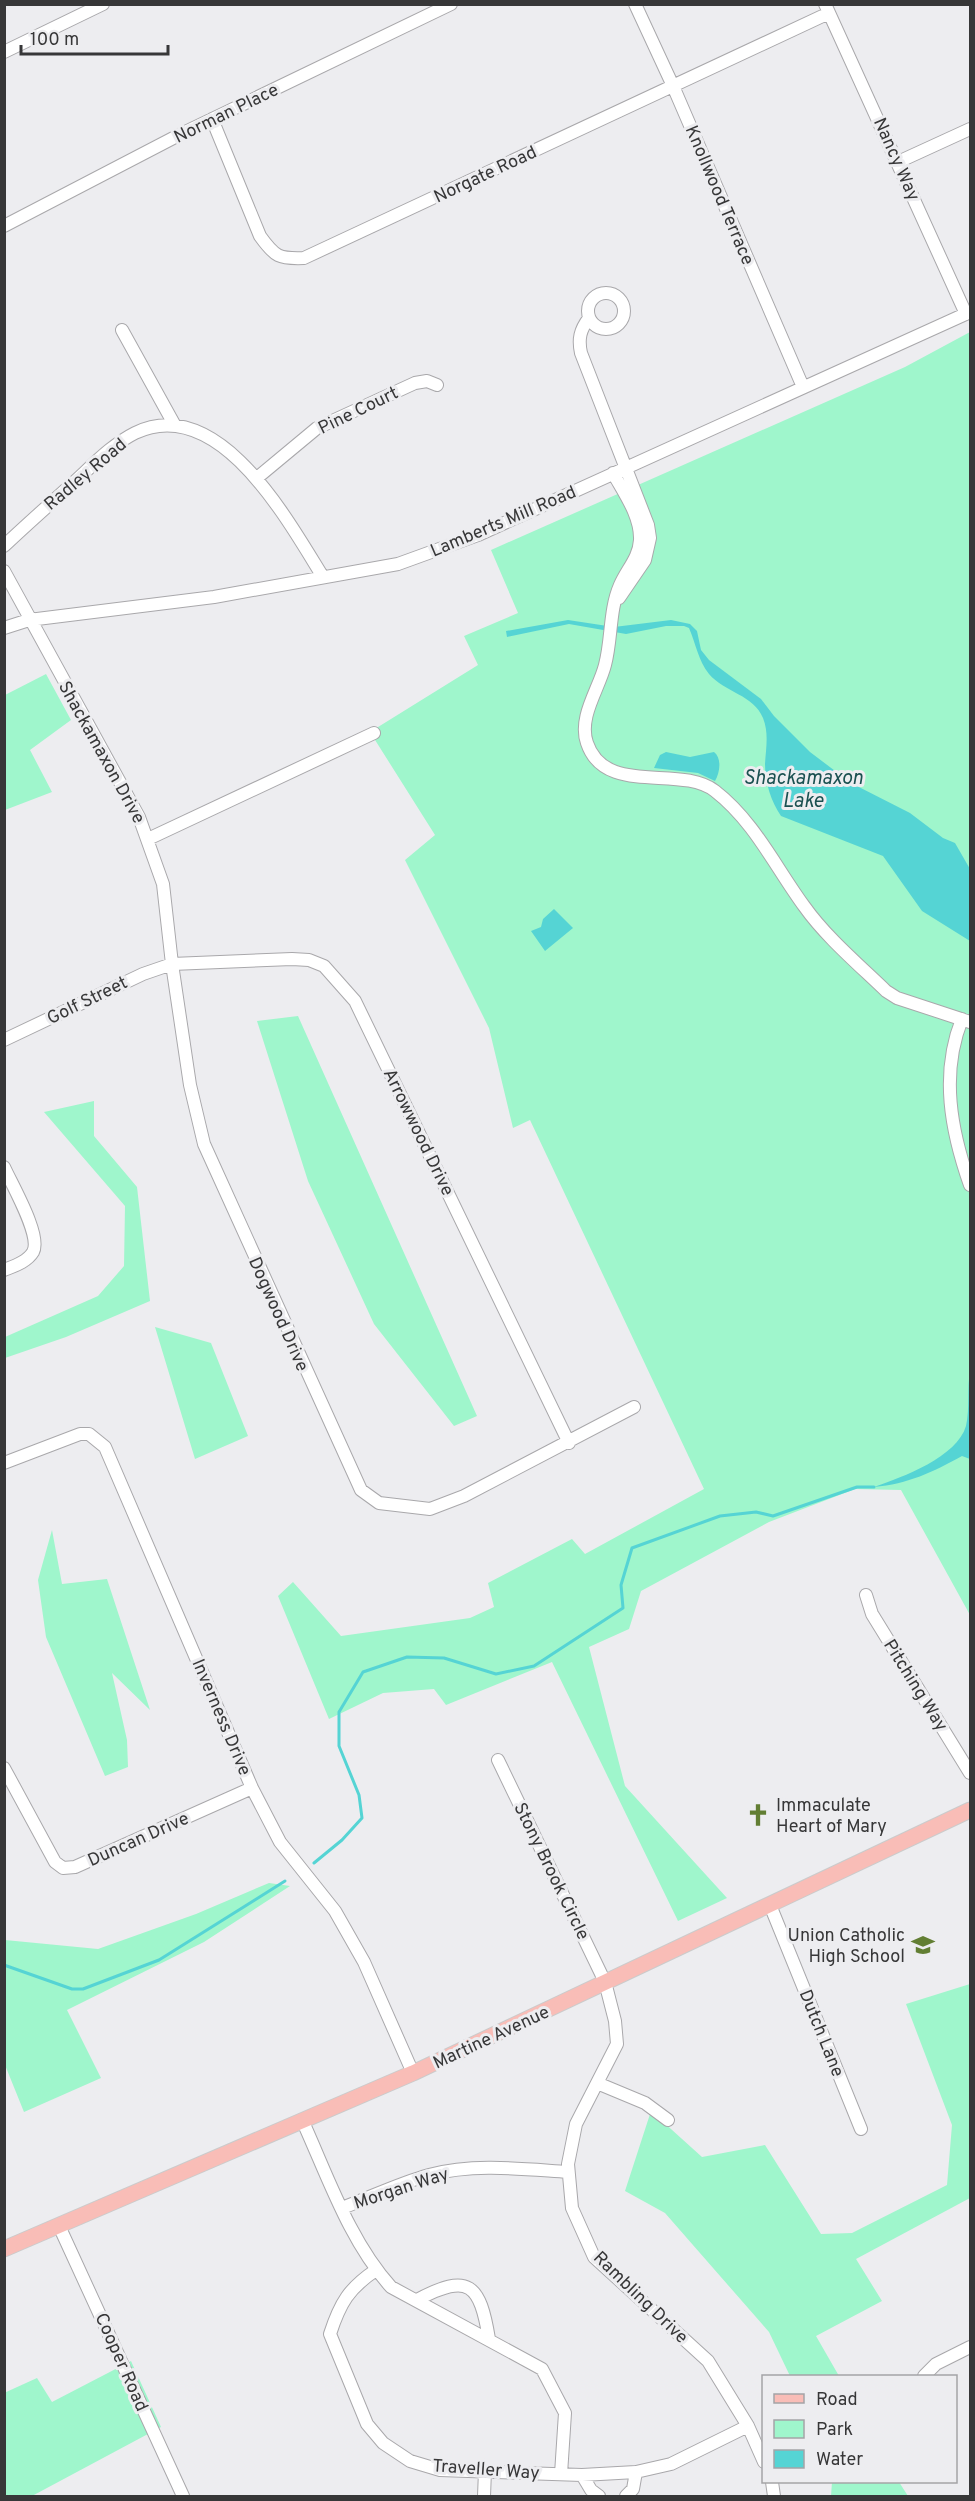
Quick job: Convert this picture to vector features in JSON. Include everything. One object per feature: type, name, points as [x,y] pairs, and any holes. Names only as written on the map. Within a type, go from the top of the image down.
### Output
[{"type":"main road","name":"Martine Avenue","points":[[4,2249],[60,2228],[413,2073],[970,1810]]},
{"type":"street","points":[[4,52],[103,4]]},
{"type":"street","name":"Norman Place","points":[[4,226],[212,119],[451,4]]},
{"type":"street","name":"Knollwood Terrace","points":[[635,4],[674,86],[803,387]]},
{"type":"street","name":"Norgate Road","points":[[212,119],[260,236],[271,252],[284,259],[304,258],[674,86],[827,9]]},
{"type":"street","name":"Nancy Way","points":[[827,9],[968,313]]},
{"type":"street","points":[[898,162],[970,129]]},
{"type":"street","name":"Lamberts Mill Road","points":[[4,628],[30,620],[214,597],[398,564],[478,535],[968,313]]},
{"type":"street","points":[[589,318],[581,329],[578,342],[581,353],[619,471],[646,516],[650,538],[645,560],[613,606],[606,663],[585,722],[586,741],[596,759],[613,771],[695,782],[716,792],[751,829],[804,907],[885,991],[897,998],[966,1020],[951,1052],[948,1089],[970,1181]]},
{"type":"street","points":[[122,330],[174,424],[196,432],[230,452],[258,477],[323,577]]},
{"type":"street","name":"Pine Court","points":[[258,477],[317,428],[416,383],[427,381],[437,385]]},
{"type":"street","name":"Radley Road","points":[[4,546],[100,458],[136,433],[174,424]]},
{"type":"street","name":"Shackamaxon Drive","points":[[4,571],[139,817],[148,839],[374,733]]},
{"type":"street","name":"Dogwood Drive","points":[[148,839],[163,884],[172,964],[195,1116],[204,1144],[361,1490],[380,1503],[430,1509],[453,1502],[569,1443],[633,1407]]},
{"type":"street","name":"Arrowwood Drive","points":[[172,964],[309,960],[324,966],[345,986],[355,1000],[569,1443]]},
{"type":"street","name":"Golf Street","points":[[4,1040],[143,974],[172,964]]},
{"type":"street","points":[[4,1167],[35,1237],[34,1250],[30,1256],[4,1270]]},
{"type":"street","name":"Inverness Drive","points":[[4,1463],[80,1434],[89,1434],[105,1447],[252,1788],[280,1842],[335,1911],[364,1962],[413,2073]]},
{"type":"street","name":"Pitching Way","points":[[866,1595],[872,1614],[970,1773]]},
{"type":"street","name":"Stony Brook Circle","points":[[498,1760],[605,1983]]},
{"type":"street","name":"Duncan Drive","points":[[4,1768],[56,1862],[63,1868],[75,1867],[252,1788]]},
{"type":"street","name":"Dutch Lane","points":[[770,1905],[861,2128]]},
{"type":"street","name":"Rambling Drive","points":[[605,1983],[615,2021],[617,2044],[576,2124],[568,2172],[572,2208],[594,2257],[708,2361],[748,2426],[762,2458]]},
{"type":"street","points":[[597,2083],[645,2103],[668,2120]]},
{"type":"street","points":[[303,2122],[342,2208],[376,2270],[391,2287],[542,2369],[565,2413],[561,2474]]},
{"type":"street","name":"Morgan Way","points":[[342,2208],[428,2176],[450,2171],[497,2167],[568,2172]]},
{"type":"street","name":"Cooper Road","points":[[60,2228],[183,2496]]},
{"type":"street","name":"Traveller Way","points":[[376,2270],[355,2284],[338,2308],[330,2334],[367,2424],[383,2443],[410,2461],[440,2470],[582,2475],[636,2472],[671,2464],[748,2426]]},
{"type":"street","points":[[417,2300],[442,2286],[460,2284],[470,2289],[480,2299],[484,2308],[489,2339]]},
{"type":"street","points":[[925,2375],[936,2364],[970,2347]]},
{"type":"street","points":[[484,2496],[485,2471]]},
{"type":"street","points":[[626,2496],[633,2489],[636,2472]]},
{"type":"street","points":[[582,2475],[591,2490],[599,2496]]},
{"type":"green space","points":[[970,332],[970,1615],[901,1490],[855,1489],[769,1522],[641,1591],[629,1629],[589,1647],[625,1786],[727,1898],[678,1921],[552,1662],[446,1705],[434,1689],[383,1693],[329,1719],[278,1596],[293,1582],[341,1636],[470,1618],[494,1607],[488,1583],[572,1539],[585,1554],[704,1489],[530,1120],[513,1128],[489,1028],[405,860],[435,835],[370,732],[478,665],[464,636],[518,613],[491,550],[905,367]]},
{"type":"green space","points":[[46,674],[71,720],[30,750],[52,792],[5,810],[5,695]]},
{"type":"green space","points":[[298,1016],[477,1416],[454,1426],[374,1324],[308,1181],[257,1021]]},
{"type":"green space","points":[[94,1101],[94,1136],[137,1187],[150,1301],[66,1337],[5,1358],[5,1337],[98,1296],[124,1266],[125,1206],[44,1112]]},
{"type":"green space","points":[[155,1327],[211,1343],[248,1436],[195,1459]]},
{"type":"green space","points":[[52,1530],[62,1584],[107,1579],[150,1710],[112,1673],[127,1740],[128,1767],[105,1776],[46,1637],[38,1580]]},
{"type":"green space","points":[[269,1883],[290,1886],[204,1942],[67,2010],[101,2078],[24,2112],[5,2065],[5,1940],[98,1949],[196,1914]]},
{"type":"green space","points":[[970,1984],[970,2198],[856,2259],[882,2301],[816,2336],[838,2375],[790,2375],[769,2332],[665,2213],[625,2191],[651,2111],[702,2157],[765,2145],[821,2234],[852,2233],[947,2185],[952,2125],[906,2004]]},
{"type":"green space","points":[[131,2361],[161,2427],[32,2496],[5,2496],[4,2393],[37,2378],[52,2402]]},
{"type":"green space","points":[[832,2483],[900,2483],[908,2496],[831,2496]]},
{"type":"water","name":"Shackamaxon Lake","points":[[568,620],[614,627],[671,620],[690,624],[697,631],[701,650],[709,660],[761,699],[774,716],[810,752],[851,783],[910,813],[943,838],[955,843],[970,869],[970,941],[922,911],[883,856],[781,816],[767,785],[765,764],[767,735],[763,718],[753,704],[709,674],[700,658],[689,628],[666,626],[626,634],[569,624],[507,637],[506,631]]},
{"type":"water","points":[[666,752],[690,757],[714,752],[717,755],[719,766],[715,781],[698,773],[654,768],[660,755]]},
{"type":"water","points":[[554,909],[573,928],[545,951],[531,931],[541,927],[543,919]]},
{"type":"water","points":[[970,1370],[970,1459],[962,1456],[920,1476],[874,1487],[899,1478],[941,1456],[961,1437],[967,1419]]},
{"type":"waterway","points":[[314,1863],[342,1840],[362,1818],[359,1795],[339,1746],[339,1712],[363,1672],[407,1657],[444,1658],[496,1674],[534,1666],[623,1608],[621,1585],[632,1548],[720,1516],[756,1512],[773,1516],[857,1487],[874,1487]]},
{"type":"waterway","points":[[4,1965],[72,1989],[83,1989],[159,1960],[285,1881]]},
{"type":"place","name":"Immaculate Heart of Mary","points":[[758,1815]]},
{"type":"place","name":"Union Catholic High School","points":[[923,1945]]}]
